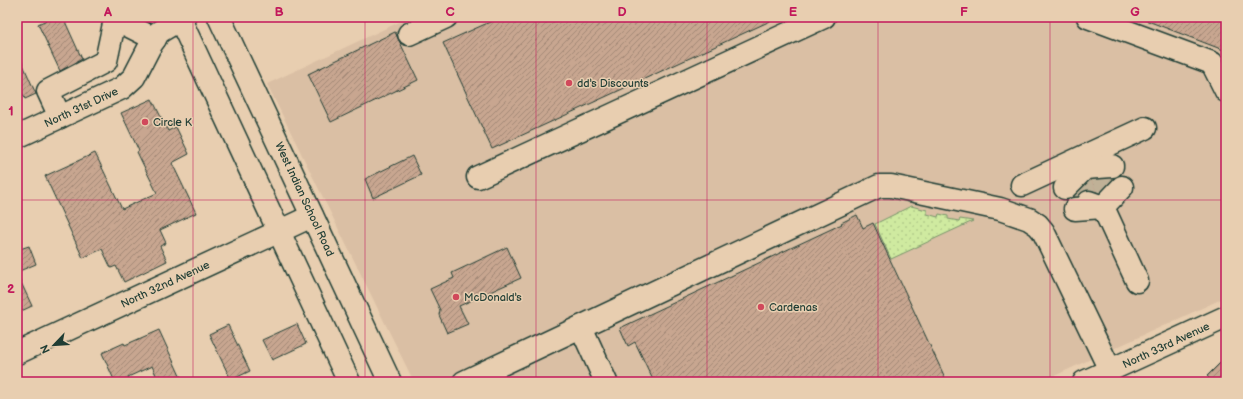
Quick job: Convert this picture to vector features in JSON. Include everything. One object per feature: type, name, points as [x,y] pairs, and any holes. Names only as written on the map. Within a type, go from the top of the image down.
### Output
[{"type":"main road","name":"West Indian School Road","points":[[219,17],[390,382]]},
{"type":"main road","points":[[409,34],[446,17]]},
{"type":"main road","points":[[478,177],[824,17]]},
{"type":"main road","points":[[1088,17],[1212,63],[1226,91]]},
{"type":"main road","points":[[60,117],[48,91],[106,62],[115,18],[155,39]]},
{"type":"main road","points":[[181,18],[349,382]]},
{"type":"main road","name":"North 31st Drive","points":[[17,137],[122,88],[134,77],[159,32],[181,18]]},
{"type":"main road","points":[[1022,185],[1087,172],[1145,128]]},
{"type":"main road","points":[[464,382],[879,186],[891,186],[1000,209],[1029,219],[1038,225],[1043,231],[1110,370]]},
{"type":"main road","points":[[1100,200],[1137,281]]},
{"type":"main road","name":"North 32nd Avenue","points":[[17,353],[279,230],[312,216]]},
{"type":"main road","name":"North 33rd Avenue","points":[[1084,382],[1226,317]]},
{"type":"main road","points":[[581,328],[606,382]]},
{"type":"shaded area","points":[[410,17],[1226,17],[1226,297],[1041,382],[414,382],[267,84]]},
{"type":"green space","points":[[911,206],[927,210],[927,214],[938,217],[939,214],[948,216],[948,219],[973,221],[891,259],[875,224]]},
{"type":"building","points":[[53,17],[63,17],[82,59],[60,71],[38,24]]},
{"type":"building","points":[[501,17],[779,17],[492,149],[443,43]]},
{"type":"building","points":[[1226,17],[1226,51],[1140,18]]},
{"type":"building","points":[[395,32],[418,80],[331,122],[308,74]]},
{"type":"building","points":[[17,51],[36,94],[25,99],[17,81]]},
{"type":"building","points":[[152,99],[168,131],[176,127],[189,154],[172,163],[196,213],[160,230],[166,243],[160,246],[167,261],[124,282],[116,266],[111,268],[102,249],[83,258],[45,176],[95,153],[122,209],[157,193],[137,152],[139,151],[121,113]]},
{"type":"building","points":[[412,156],[421,175],[373,198],[365,179]]},
{"type":"building","points":[[1113,178],[1100,192],[1087,190],[1074,197],[1091,180]]},
{"type":"building","points":[[857,215],[863,228],[873,223],[947,382],[654,382],[635,342],[628,346],[620,328],[842,224],[841,223]]},
{"type":"building","points":[[29,246],[36,264],[17,272],[17,250]]},
{"type":"building","name":"McDonald's","points":[[507,247],[521,278],[459,306],[468,324],[447,333],[439,315],[440,310],[430,289],[454,278],[452,273]]},
{"type":"building","points":[[17,274],[32,306],[17,313]]},
{"type":"building","points":[[297,324],[306,344],[272,360],[262,340]]},
{"type":"building","points":[[228,325],[250,371],[231,380],[209,334]]},
{"type":"building","points":[[159,330],[181,378],[172,382],[159,382],[152,366],[128,377],[130,382],[115,382],[102,353]]},
{"type":"building","points":[[1226,357],[1226,382],[1213,382],[1207,376]]},
{"type":"tunnel","points":[[1100,172],[1109,193]]},
{"type":"tunnel","points":[[1079,181],[1089,202]]},
{"type":"place","name":"dd's Discounts","points":[[569,83]]},
{"type":"place","name":"Circle K","points":[[145,122]]},
{"type":"place","name":"McDonald's","points":[[456,297]]},
{"type":"place","name":"Cardenas","points":[[761,307]]}]
